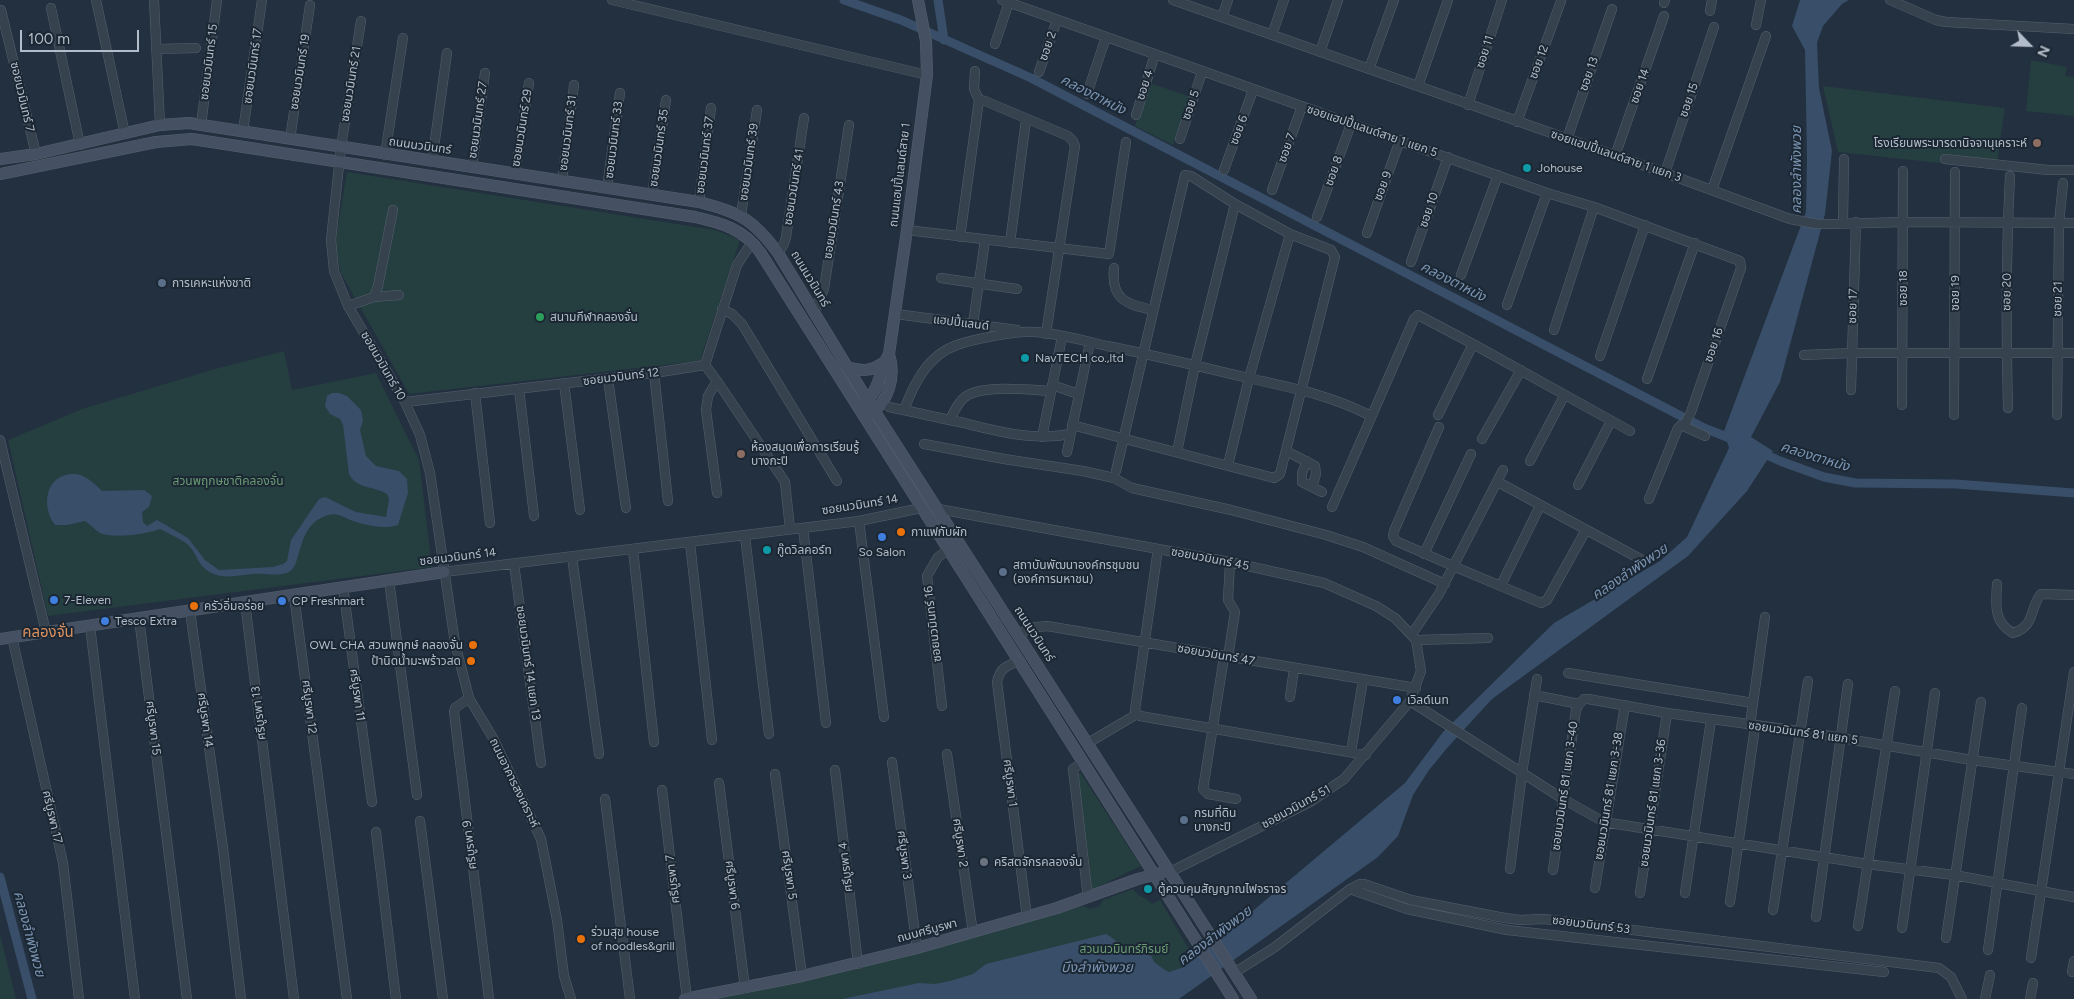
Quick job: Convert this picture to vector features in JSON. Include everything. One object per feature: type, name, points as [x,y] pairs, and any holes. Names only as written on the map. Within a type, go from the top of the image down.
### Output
[{"type":"main road","name":"ถนนแฮปปี้แลนด์สาย 1","points":[[868,401],[877,386],[886,358],[896,314],[927,75],[926,40],[918,0]]},
{"type":"main road","name":"ถนนนวมินทร์","points":[[0,159],[80,145],[160,125],[201,125],[385,155],[699,202],[725,208],[741,215],[762,232],[778,253],[868,401],[1251,999]]},
{"type":"main road","points":[[0,174],[156,142],[180,139],[208,140],[695,216],[732,227],[752,242],[1233,999]]},
{"type":"main road","name":"ถนนแฮปปี้แลนด์สาย 1","points":[[886,358],[893,366],[886,427]]},
{"type":"main road","points":[[847,367],[864,371],[874,369],[886,358]]},
{"type":"main road","points":[[857,408],[868,401]]},
{"type":"main road","points":[[864,419],[888,401]]},
{"type":"main road","name":"ซอยนวมินทร์ 14","points":[[0,639],[444,572]]},
{"type":"main road","name":"ถนนศรีบูรพา","points":[[686,999],[858,964],[973,933],[1088,898],[1154,874],[1170,872]]},
{"type":"street","points":[[96,0],[125,134]]},
{"type":"street","points":[[154,0],[160,125]]},
{"type":"street","name":"ซอยนวมินทร์ 15","points":[[201,125],[217,0]]},
{"type":"street","name":"ซอยนวมินทร์ 17","points":[[243,131],[262,0]]},
{"type":"street","points":[[612,0],[927,75]]},
{"type":"street","name":"ซอยแฮปปี้แลนด์สาย 1 แยก 3","points":[[1174,0],[1790,219],[1817,224],[1856,222],[2074,223]]},
{"type":"street","points":[[1222,17],[1228,0]]},
{"type":"street","points":[[1272,35],[1284,0]]},
{"type":"street","points":[[1320,52],[1338,0]]},
{"type":"street","points":[[1369,68],[1394,0]]},
{"type":"street","points":[[1418,86],[1448,0]]},
{"type":"street","name":"ซอย 11","points":[[1468,105],[1502,0]]},
{"type":"street","points":[[1710,11],[1712,0]]},
{"type":"street","points":[[1756,25],[1761,0]]},
{"type":"street","points":[[1890,0],[1936,20],[1946,22],[2074,29]]},
{"type":"street","points":[[994,44],[1006,1]]},
{"type":"street","name":"ซอยแฮปปี้แลนด์สาย 1 แยก 5","points":[[1006,1],[1547,193],[1646,225],[1741,263]]},
{"type":"street","name":"ซอย 12","points":[[1517,122],[1561,2]]},
{"type":"street","name":"ซอยนวมินทร์ 19","points":[[290,139],[310,5]]},
{"type":"street","points":[[51,8],[80,145]]},
{"type":"street","name":"ซอย 13","points":[[1567,139],[1612,8]]},
{"type":"street","name":"ซอยนวมินทร์ 7","points":[[1,10],[36,154]]},
{"type":"street","name":"ซอย 14","points":[[1615,156],[1664,16]]},
{"type":"street","name":"ซอยนวมินทร์ 21","points":[[341,161],[341,147],[361,20]]},
{"type":"street","name":"ซอย 2","points":[[1039,72],[1057,20]]},
{"type":"street","name":"ซอย 15","points":[[1665,173],[1714,27]]},
{"type":"street","points":[[1087,94],[1106,36]]},
{"type":"street","points":[[1712,190],[1766,36]]},
{"type":"street","points":[[385,155],[403,38]]},
{"type":"street","points":[[156,49],[196,48]]},
{"type":"street","points":[[432,162],[447,53]]},
{"type":"street","name":"ซอย 4","points":[[1136,115],[1155,54]]},
{"type":"street","points":[[960,237],[979,100],[974,89],[976,71]]},
{"type":"street","name":"ซอย 5","points":[[1180,139],[1202,72]]},
{"type":"street","name":"ซอยนวมินทร์ 27","points":[[472,167],[485,73]]},
{"type":"street","name":"ซอยนวมินทร์ 29","points":[[515,174],[529,83]]},
{"type":"street","name":"ซอยนวมินทร์ 31","points":[[562,181],[574,85]]},
{"type":"street","name":"ซอย 6","points":[[1224,170],[1253,90]]},
{"type":"street","name":"ซอยนวมินทร์ 33","points":[[608,188],[620,93]]},
{"type":"street","name":"ซอยนวมินทร์ 35","points":[[652,195],[666,100]]},
{"type":"street","points":[[979,100],[985,100],[1074,140],[1075,146],[1046,334]]},
{"type":"street","name":"ซอย 7","points":[[1272,190],[1302,106]]},
{"type":"street","name":"ซอยนวมินทร์ 37","points":[[699,202],[711,108]]},
{"type":"street","name":"ซอยนวมินทร์ 39","points":[[741,215],[756,110]]},
{"type":"street","name":"ซอยนวมินทร์ 41","points":[[778,253],[786,237],[804,118]]},
{"type":"street","points":[[1010,242],[1026,120]]},
{"type":"street","name":"ซอย 8","points":[[1317,217],[1351,124]]},
{"type":"street","name":"ซอยนวมินทร์ 43","points":[[814,312],[824,289],[849,125]]},
{"type":"street","name":"ซอย 9","points":[[1367,233],[1400,140]]},
{"type":"street","points":[[907,230],[1109,254],[1126,142]]},
{"type":"street","name":"ซอย 10","points":[[1411,262],[1448,157]]},
{"type":"street","points":[[1839,224],[1844,159]]},
{"type":"street","points":[[1945,159],[2048,170],[2074,170]]},
{"type":"street","name":"ซอยนวมินทร์ 10","points":[[341,161],[333,221],[332,256],[334,271],[348,306],[405,402],[416,426],[426,454],[444,572]]},
{"type":"street","name":"ซอย 18","points":[[1902,405],[1903,171]]},
{"type":"street","name":"ซอย 19","points":[[1954,415],[1954,222],[1956,172]]},
{"type":"street","points":[[888,401],[904,410],[1003,432],[1042,437],[1071,430],[1124,439],[1274,478],[1280,474],[1286,451],[1334,257],[1331,250],[1290,234],[1191,176],[1185,175],[1124,439],[1116,471]]},
{"type":"street","points":[[1461,275],[1498,175]]},
{"type":"street","name":"ซอย 20","points":[[2008,408],[2008,222],[2010,176]]},
{"type":"street","name":"ซอย 21","points":[[2057,415],[2059,223],[2062,183]]},
{"type":"street","points":[[1507,305],[1547,193]]},
{"type":"street","points":[[1177,452],[1195,365],[1236,204]]},
{"type":"street","points":[[1554,330],[1594,207]]},
{"type":"street","points":[[374,297],[378,286],[393,210]]},
{"type":"street","name":"ซอย 17","points":[[1851,390],[1856,222]]},
{"type":"street","points":[[1600,356],[1646,225]]},
{"type":"street","points":[[1228,466],[1249,378],[1290,234]]},
{"type":"street","points":[[973,324],[985,240]]},
{"type":"street","points":[[752,242],[737,265],[705,365],[785,482],[790,529]]},
{"type":"street","points":[[1647,379],[1695,243]]},
{"type":"street","name":"ซอย 16","points":[[1649,500],[1676,432],[1691,412],[1741,268],[1741,263]]},
{"type":"street","points":[[1114,268],[1113,280],[1120,298],[1128,303],[1153,310]]},
{"type":"street","points":[[941,278],[1017,289]]},
{"type":"street","points":[[348,306],[374,297],[399,295]]},
{"type":"street","points":[[722,310],[732,314],[742,324],[837,481]]},
{"type":"street","name":"แฮปปี้แลนด์","points":[[896,314],[1046,334],[1143,353],[1301,389],[1339,400],[1371,416]]},
{"type":"street","points":[[1332,507],[1414,319],[1418,315],[1630,431]]},
{"type":"street","points":[[904,410],[912,386],[924,369],[946,350],[957,345],[1026,331]]},
{"type":"street","points":[[1042,437],[1062,337]]},
{"type":"street","points":[[1067,452],[1090,342]]},
{"type":"street","points":[[1438,415],[1474,344]]},
{"type":"street","points":[[1804,354],[2074,354]]},
{"type":"street","name":"ซอยนวมินทร์ 12","points":[[405,402],[654,373],[705,365]]},
{"type":"street","points":[[1482,439],[1520,370]]},
{"type":"street","points":[[654,373],[668,501]]},
{"type":"street","points":[[608,378],[626,508]]},
{"type":"street","points":[[717,381],[708,396],[706,410],[717,493]]},
{"type":"street","points":[[564,383],[580,510]]},
{"type":"street","points":[[950,420],[957,405],[965,396],[974,392],[1005,388],[1051,388],[1078,394]]},
{"type":"street","points":[[519,389],[534,516]]},
{"type":"street","points":[[474,393],[490,523]]},
{"type":"street","points":[[1530,461],[1564,396]]},
{"type":"street","points":[[1578,485],[1612,421]]},
{"type":"street","points":[[1683,423],[1705,436]]},
{"type":"street","points":[[1440,427],[1393,536],[1396,541],[1541,603],[1545,602],[1586,530]]},
{"type":"street","points":[[0,440],[46,632]]},
{"type":"street","points":[[924,444],[1083,471],[1114,478],[1132,488],[1232,510],[1326,534],[1363,547],[1445,584]]},
{"type":"street","points":[[1286,451],[1315,466],[1317,469],[1312,488]]},
{"type":"street","points":[[1424,554],[1472,454]]},
{"type":"street","points":[[1307,461],[1301,478],[1302,482],[1322,492]]},
{"type":"street","points":[[1416,688],[1421,671],[1414,637],[1445,584],[1452,566],[1503,470]]},
{"type":"street","points":[[1498,482],[1644,561]]},
{"type":"street","points":[[1501,585],[1540,506]]},
{"type":"street","name":"ซอยนวมินทร์ 14","points":[[444,572],[860,521],[921,508]]},
{"type":"street","name":"ซอยนวมินทร์ 45","points":[[938,509],[1230,562],[1324,583],[1376,606],[1395,618],[1414,637]]},
{"type":"street","points":[[860,521],[884,717]]},
{"type":"street","points":[[803,528],[826,723]]},
{"type":"street","points":[[745,536],[769,734]]},
{"type":"street","points":[[690,543],[712,740]]},
{"type":"street","points":[[1158,549],[1135,710],[1137,714],[1366,755]]},
{"type":"street","points":[[633,550],[654,742]]},
{"type":"street","name":"ซอยนวมินทร์ 16","points":[[942,706],[927,576],[938,557],[948,550]]},
{"type":"street","points":[[572,556],[599,754]]},
{"type":"street","points":[[1230,562],[1228,600],[1235,612],[1212,728],[1203,789],[1208,794],[1236,799]]},
{"type":"street","name":"ซอยนวมินทร์ 14 แยก 13","points":[[514,564],[541,763]]},
{"type":"street","name":"ถนนอาคารสงเคราะห์","points":[[444,572],[455,643],[469,698],[493,738],[541,839],[557,920],[564,976],[570,999]]},
{"type":"street","points":[[389,580],[417,795]]},
{"type":"street","points":[[1997,584],[1997,617],[2002,625],[2013,633],[2023,628],[2031,620],[2041,594],[2074,592]]},
{"type":"street","name":"ศรีบูรพา 11","points":[[343,587],[372,802]]},
{"type":"street","name":"ศรีบูรพา 12","points":[[294,595],[347,999]]},
{"type":"street","name":"ศรีบูรพา 13","points":[[245,602],[294,999]]},
{"type":"street","name":"ศรีบูรพา 14","points":[[190,611],[224,848],[242,999]]},
{"type":"street","points":[[1730,902],[1765,617]]},
{"type":"street","name":"ศรีบูรพา 15","points":[[139,618],[187,999]]},
{"type":"street","points":[[90,626],[135,999]]},
{"type":"street","name":"ซอยนวมินทร์ 47","points":[[1019,636],[1028,628],[1046,626],[1416,688]]},
{"type":"street","name":"ศรีบูรพา 17","points":[[12,637],[63,864],[79,999]]},
{"type":"street","points":[[1414,637],[1488,638]]},
{"type":"street","name":"ศรีบูรพา 1","points":[[1019,661],[1004,667],[999,672],[997,682],[1027,917]]},
{"type":"street","points":[[1290,697],[1294,668]]},
{"type":"street","points":[[2031,958],[2074,672]]},
{"type":"street","points":[[1568,673],[1753,703]]},
{"type":"street","points":[[1510,869],[1522,773],[1537,679]]},
{"type":"street","points":[[1351,752],[1362,680]]},
{"type":"street","points":[[1773,910],[1808,681]]},
{"type":"street","points":[[1816,917],[1848,684]]},
{"type":"street","name":"ซอยนวมินทร์ 51","points":[[1170,872],[1310,802],[1339,783],[1366,755],[1410,700],[1416,688]]},
{"type":"street","points":[[1858,926],[1895,691]]},
{"type":"street","points":[[1902,928],[1936,693]]},
{"type":"street","name":"ซอยนวมินทร์ 81 แยก 5","points":[[1534,696],[1579,704],[1584,699],[1588,699],[1711,720],[2074,774]]},
{"type":"street","name":"ศรีบูรพา 9","points":[[469,698],[455,708],[454,712],[489,999]]},
{"type":"street","points":[[1410,700],[1563,799],[1604,822],[1867,864],[1954,875],[2074,896]]},
{"type":"street","points":[[1946,938],[1981,702]]},
{"type":"street","name":"ซอยนวมินทร์ 81 แยก 3-40","points":[[1553,870],[1576,710],[1579,704]]},
{"type":"street","name":"ซอยนวมินทร์ 81 แยก 3-38","points":[[1595,888],[1624,705]]},
{"type":"street","points":[[1988,950],[2022,708]]},
{"type":"street","name":"ซอยนวมินทร์ 81 แยก 3-36","points":[[1640,893],[1666,713]]},
{"type":"street","points":[[1088,743],[1137,714]]},
{"type":"street","points":[[1685,893],[1711,720]]},
{"type":"street","name":"ศรีบูรพา 2","points":[[946,754],[973,933]]},
{"type":"street","name":"ศรีบูรพา 3","points":[[892,762],[916,948]]},
{"type":"street","points":[[1083,762],[1073,770],[1088,898]]},
{"type":"street","name":"ศรีบูรพา 4","points":[[835,770],[858,964]]},
{"type":"street","name":"ศรีบูรพา 5","points":[[775,774],[802,976]]},
{"type":"street","name":"ศรีบูรพา 6","points":[[719,783],[745,988]]},
{"type":"street","name":"ศรีบูรพา 7","points":[[662,790],[686,999]]},
{"type":"street","points":[[604,798],[630,999]]},
{"type":"street","points":[[420,821],[443,999]]},
{"type":"street","points":[[376,832],[396,999]]},
{"type":"street","name":"ซอยนวมินทร์ 53","points":[[1350,889],[1364,884],[1411,900],[1504,918],[1554,920],[1939,968],[1951,977],[1962,999]]},
{"type":"street","points":[[1232,969],[1275,947],[1350,889],[1407,910],[1507,930],[1884,972]]},
{"type":"street","points":[[2072,972],[2074,961]]},
{"type":"street","points":[[1985,999],[1990,976]]},
{"type":"street","points":[[2030,999],[2032,983]]},
{"type":"green space","points":[[2031,60],[2067,67],[2065,76],[2074,77],[2074,116],[2026,111]]},
{"type":"green space","points":[[1150,83],[1191,97],[1173,145],[1135,126]]},
{"type":"green space","points":[[1823,86],[2005,108],[1996,169],[1838,152]]},
{"type":"green space","name":"สนามกีฬาคลองจั่น","points":[[347,172],[715,230],[740,240],[700,361],[409,394],[341,273],[335,244]]},
{"type":"green space","name":"สวนพฤกษชาติคลองจั่น","points":[[284,351],[292,390],[376,373],[419,460],[432,567],[48,616],[8,440],[82,409],[215,369]]},
{"type":"green space","points":[[1080,772],[1141,866],[1089,891],[1076,778]]},
{"type":"green space","name":"สวนนวมินทร์ภิรมย์","points":[[1133,889],[1152,904],[1160,900],[1189,949],[1181,954],[1187,964],[1184,967],[1169,972],[1146,999],[715,999],[900,957],[992,933],[1083,906],[1090,909],[1099,906],[1103,900]]},
{"type":"green space","points":[[0,935],[16,999],[0,999]]},
{"type":"water","name":"บึงลำพังพวย","points":[[1800,0],[1849,0],[1842,4],[1823,26],[1817,43],[1819,88],[1832,151],[1825,214],[1780,382],[1751,437],[1773,451],[1747,491],[1688,556],[1492,699],[1429,770],[1413,795],[1398,836],[1378,857],[1179,999],[842,999],[919,983],[935,984],[950,981],[973,974],[986,964],[1106,934],[1120,944],[1139,948],[1151,955],[1154,962],[1169,972],[1184,967],[1405,783],[1443,732],[1554,623],[1660,561],[1687,537],[1729,448],[1724,431],[1806,212],[1805,50],[1792,26]]},
{"type":"water","points":[[332,393],[347,396],[361,410],[363,420],[360,430],[366,456],[376,466],[399,471],[407,479],[408,493],[398,525],[388,527],[376,526],[358,523],[338,515],[328,515],[317,520],[310,527],[301,545],[296,562],[289,572],[228,576],[208,571],[187,544],[160,529],[147,533],[113,536],[100,533],[85,521],[67,525],[55,525],[50,517],[47,500],[52,484],[58,478],[76,474],[87,478],[102,491],[144,490],[152,496],[149,507],[142,512],[143,522],[147,526],[157,520],[188,538],[205,560],[219,570],[273,567],[283,564],[287,561],[291,540],[319,499],[325,497],[356,512],[386,517],[389,499],[387,494],[361,485],[352,479],[349,474],[343,425],[340,419],[330,414],[325,406],[327,396]]},
{"type":"waterway","name":"คลองตาหนัง","points":[[844,0],[901,20],[1031,78],[1704,428],[1737,441]]},
{"type":"waterway","points":[[938,0],[944,40]]},
{"type":"waterway","name":"คลองตาหนัง","points":[[1760,452],[1824,477],[1855,483],[1956,484],[2074,493]]},
{"type":"waterway","name":"คลองลำพังพวย","points":[[0,877],[32,999]]},
{"type":"place","name":"โรงเรียนพระมารดานิจจานุเคราะห์","points":[[2037,143]]},
{"type":"place","name":"Johouse","points":[[1527,168]]},
{"type":"place","name":"การเคหะแห่งชาติ","points":[[162,283]]},
{"type":"place","name":"สนามกีฬาคลองจั่น","points":[[540,317]]},
{"type":"place","name":"NavTECH co.,ltd","points":[[1025,358]]},
{"type":"place","name":"ห้องสมุดเพื่อการเรียนรู้ บางกะปิ","points":[[741,454]]},
{"type":"place","name":"กาแฟกับผัก","points":[[901,532]]},
{"type":"place","name":"So Salon","points":[[882,537]]},
{"type":"place","name":"กู๊ดวิลคอร์ท","points":[[767,550]]},
{"type":"place","name":"สถาบันพัฒนาองค์กรชุมชน (องค์การมหาชน)","points":[[1003,572]]},
{"type":"place","name":"7-Eleven","points":[[54,600]]},
{"type":"place","name":"CP Freshmart","points":[[282,601]]},
{"type":"place","name":"ครัวอิ่มอร่อย","points":[[194,606]]},
{"type":"place","name":"Tesco Extra","points":[[105,621]]},
{"type":"place","name":"OWL CHA สวนพฤกษ์ คลองจั่น","points":[[473,645]]},
{"type":"place","name":"ป้านิดน้ำมะพร้าวสด","points":[[471,661]]},
{"type":"place","name":"เวิลด์เนท","points":[[1397,700]]},
{"type":"place","name":"กรมที่ดิน บางกะปิ","points":[[1184,820]]},
{"type":"place","name":"คริสตจักรคลองจั่น","points":[[984,862]]},
{"type":"place","name":"ตู้ควบคุมสัญญาณไฟจราจร","points":[[1148,889]]},
{"type":"place","name":"ร่วมสุข house of noodles&grill","points":[[581,939]]},
{"type":"district","name":"คลองจั่น","points":[[48,633]]}]
